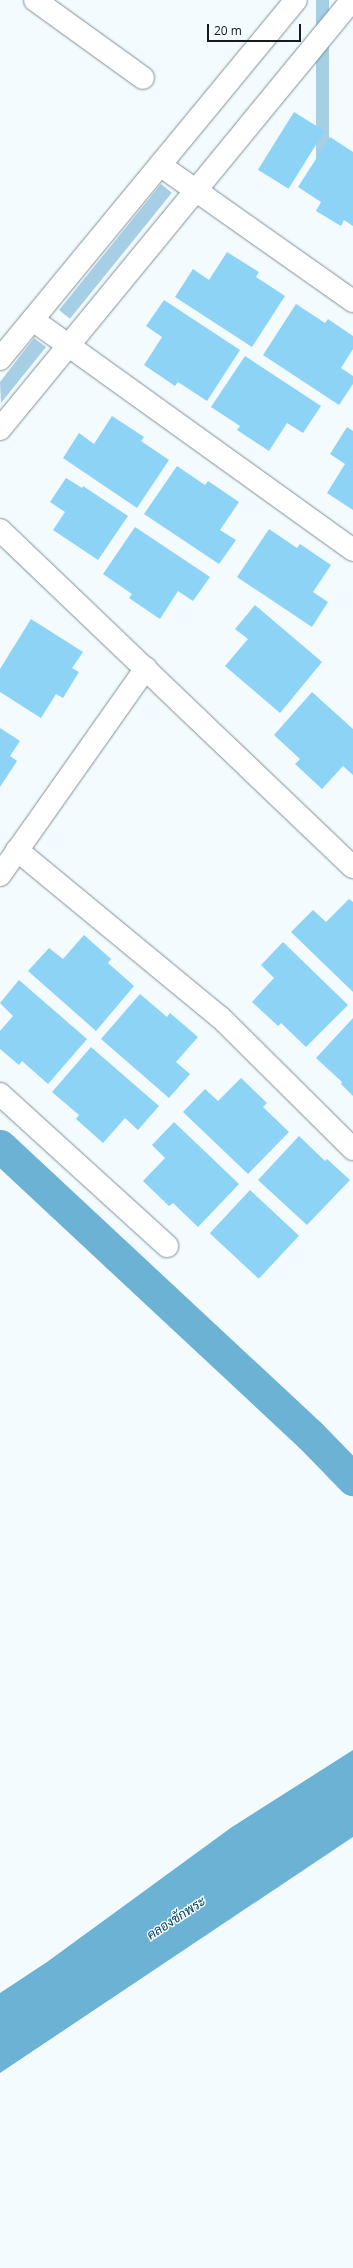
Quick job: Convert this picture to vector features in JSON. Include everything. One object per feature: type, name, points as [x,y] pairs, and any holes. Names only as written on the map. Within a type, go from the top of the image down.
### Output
[{"type":"street","points":[[35,0],[142,78]]},
{"type":"street","points":[[0,359],[296,0]]},
{"type":"street","points":[[0,429],[352,0]]},
{"type":"street","points":[[160,165],[353,301]]},
{"type":"street","points":[[33,320],[353,550]]},
{"type":"street","points":[[0,530],[353,866]]},
{"type":"street","points":[[0,875],[146,668]]},
{"type":"street","points":[[17,850],[220,1018],[353,1149]]},
{"type":"street","points":[[0,1094],[167,1246]]},
{"type":"shaded area","points":[[316,0],[329,0],[329,196],[316,196]]},
{"type":"shaded area","points":[[161,184],[172,193],[70,319],[59,310]]},
{"type":"shaded area","points":[[34,338],[46,347],[1,403],[0,382]]},
{"type":"water","name":"คลองชักพระ","points":[[353,1750],[353,1837],[0,2073],[0,1993],[47,1962],[232,1827]]},
{"type":"building","points":[[294,112],[325,131],[288,189],[258,170]]},
{"type":"building","points":[[330,137],[353,152],[353,226],[344,220],[341,226],[316,211],[321,202],[298,187]]},
{"type":"building","points":[[227,252],[259,272],[256,277],[285,296],[252,347],[175,297],[193,269],[209,280]]},
{"type":"building","points":[[164,300],[240,350],[207,401],[178,382],[175,386],[144,365],[162,337],[146,326]]},
{"type":"building","points":[[296,304],[325,323],[328,319],[353,336],[353,349],[341,368],[353,376],[353,384],[339,405],[263,355]]},
{"type":"building","points":[[245,356],[321,406],[303,433],[287,423],[269,451],[237,430],[240,426],[211,407]]},
{"type":"building","points":[[112,416],[144,437],[141,441],[169,460],[137,508],[63,458],[79,433],[94,444]]},
{"type":"building","points":[[347,427],[353,431],[353,510],[327,493],[345,464],[330,454]]},
{"type":"building","points":[[177,466],[205,485],[208,481],[239,502],[220,530],[236,540],[219,564],[144,514]]},
{"type":"building","points":[[66,478],[82,488],[83,486],[128,516],[98,560],[53,530],[65,512],[50,502]]},
{"type":"building","points":[[135,527],[210,577],[193,601],[178,591],[160,619],[129,598],[132,594],[103,574]]},
{"type":"building","points":[[269,529],[297,548],[300,544],[331,565],[313,592],[328,602],[312,627],[237,577]]},
{"type":"building","points":[[255,605],[322,662],[280,713],[225,666],[248,639],[235,629]]},
{"type":"building","points":[[31,619],[83,652],[72,668],[79,672],[63,698],[56,694],[41,718],[0,692],[0,669]]},
{"type":"building","points":[[312,692],[353,729],[353,775],[343,766],[322,789],[295,764],[300,759],[274,735]]},
{"type":"building","points":[[0,728],[20,741],[10,756],[17,761],[0,787]]},
{"type":"building","points":[[349,899],[353,902],[353,992],[291,932],[313,910],[326,922]]},
{"type":"building","points":[[84,935],[111,959],[108,963],[134,986],[96,1031],[28,971],[49,948],[63,959]]},
{"type":"building","points":[[283,942],[348,1005],[306,1047],[281,1023],[278,1026],[252,1002],[274,978],[261,965]]},
{"type":"building","points":[[19,980],[87,1039],[48,1084],[22,1061],[19,1065],[0,1049],[0,1031],[13,1016],[0,1003]]},
{"type":"building","points":[[140,994],[167,1017],[170,1013],[198,1037],[176,1062],[190,1074],[169,1098],[101,1039]]},
{"type":"building","points":[[353,1018],[353,1096],[341,1084],[342,1082],[316,1058]]},
{"type":"building","points":[[91,1047],[159,1106],[138,1130],[125,1118],[103,1143],[76,1119],[79,1115],[52,1092]]},
{"type":"building","points":[[241,1078],[267,1103],[263,1107],[289,1132],[248,1174],[183,1112],[205,1089],[218,1101]]},
{"type":"building","points":[[174,1122],[239,1184],[198,1227],[173,1203],[169,1206],[143,1181],[165,1158],[152,1145]]},
{"type":"building","points":[[299,1136],[325,1161],[327,1159],[350,1180],[307,1225],[258,1180]]},
{"type":"building","points":[[250,1190],[299,1236],[259,1279],[210,1233]]},
{"type":"waterway","points":[[0,1146],[310,1435],[353,1479]]}]
